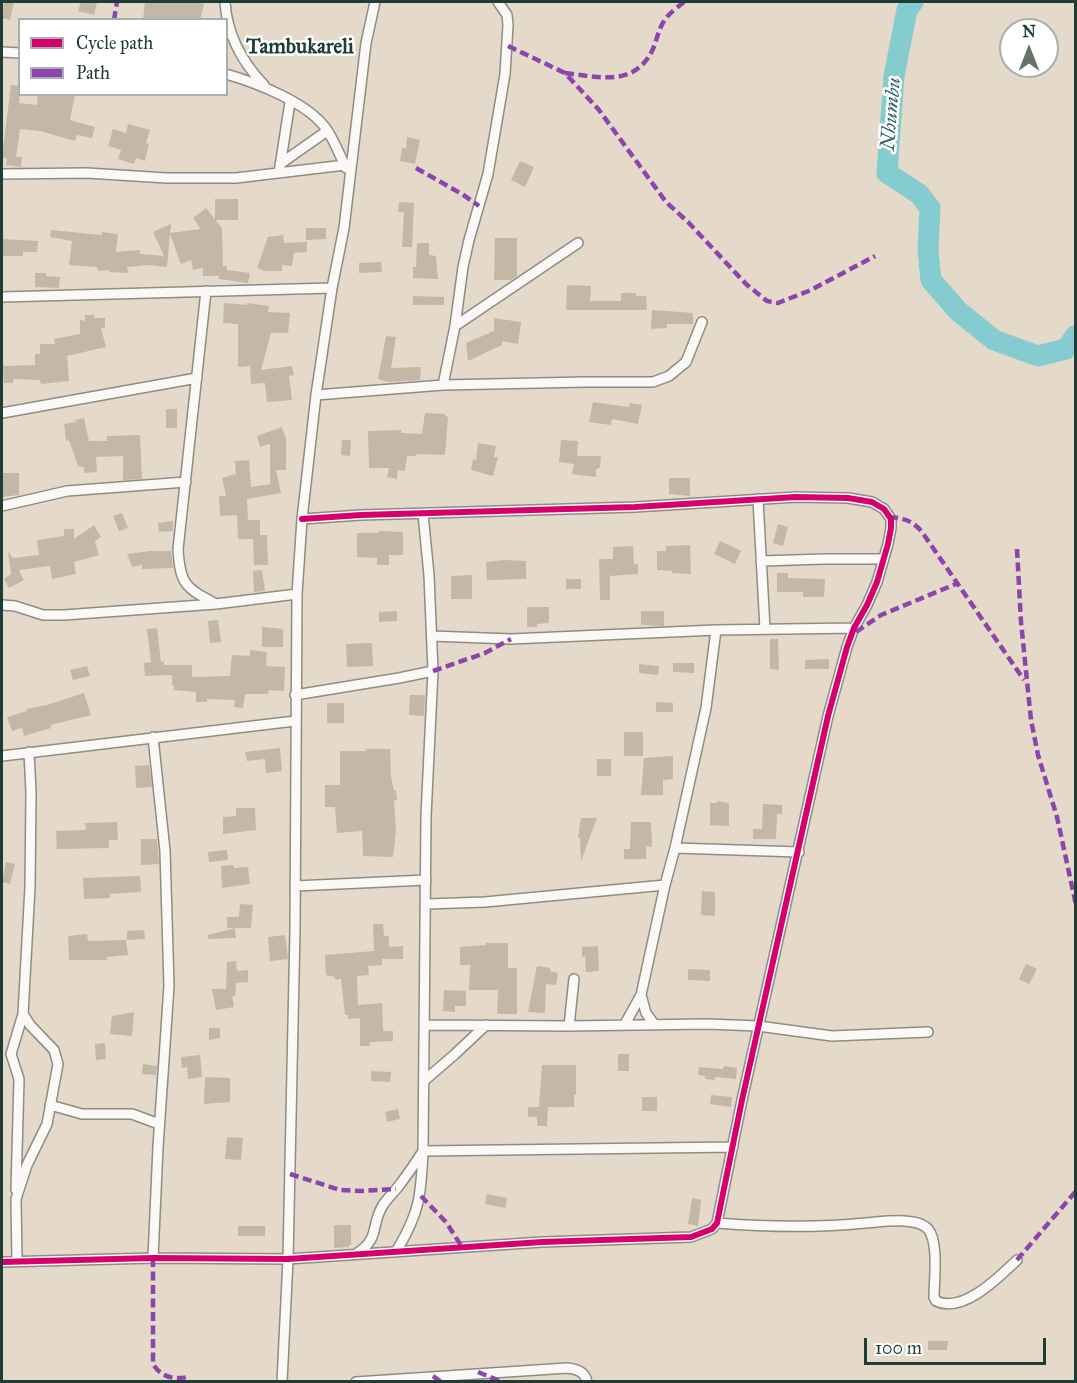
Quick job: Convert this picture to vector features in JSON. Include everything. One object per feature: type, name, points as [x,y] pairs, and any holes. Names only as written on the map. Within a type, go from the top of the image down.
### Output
[{"type":"street","points":[[225,2],[227,18]]},
{"type":"street","points":[[282,1382],[288,1259],[295,886],[297,594],[302,519],[316,395],[332,288],[344,228],[365,52],[375,2]]},
{"type":"street","points":[[443,385],[469,240],[488,174],[505,75],[508,25],[507,15],[498,2]]},
{"type":"street","points":[[228,25],[237,50],[249,70],[265,87]]},
{"type":"street","points":[[2,52],[18,53]]},
{"type":"street","points":[[228,75],[265,87],[311,114],[327,131],[351,176]]},
{"type":"street","points":[[279,169],[290,102]]},
{"type":"street","points":[[279,169],[327,131]]},
{"type":"street","points":[[2,174],[87,173],[200,179],[236,178],[279,169],[345,165]]},
{"type":"street","points":[[455,326],[578,243]]},
{"type":"street","points":[[2,297],[332,288]]},
{"type":"street","points":[[206,291],[178,549],[179,570],[186,586],[216,604]]},
{"type":"street","points":[[316,395],[443,385],[660,381],[686,362],[702,322]]},
{"type":"street","points":[[2,413],[197,378]]},
{"type":"street","points":[[2,506],[67,491],[186,482]]},
{"type":"street","points":[[2,1262],[153,1258],[288,1259],[542,1242],[692,1237],[712,1229],[717,1223],[758,1026],[828,716],[854,628],[867,605],[884,560],[891,519],[884,509],[872,502],[848,498],[796,497],[635,507],[361,515],[302,519]]},
{"type":"street","points":[[758,499],[765,629]]},
{"type":"street","points":[[397,1250],[409,1231],[421,1196],[423,1151],[426,1025],[426,816],[433,671],[423,514]]},
{"type":"street","points":[[761,561],[884,560]]},
{"type":"street","points":[[2,605],[15,606],[43,615],[216,604],[297,594]]},
{"type":"street","points":[[432,636],[511,639],[716,630],[854,628]]},
{"type":"street","points":[[625,1024],[640,995],[675,848],[706,708],[716,630]]},
{"type":"street","points":[[295,695],[433,671]]},
{"type":"street","points":[[2,756],[153,736],[295,721]]},
{"type":"street","points":[[153,736],[165,851],[169,953],[169,998],[159,1124],[153,1258]]},
{"type":"street","points":[[17,1261],[16,1146],[19,1079],[11,1054],[23,1014],[30,887],[31,792],[28,752]]},
{"type":"street","points":[[675,848],[799,852]]},
{"type":"street","points":[[295,886],[426,880]]},
{"type":"street","points":[[426,904],[485,902],[665,885]]},
{"type":"street","points":[[568,1026],[574,979]]},
{"type":"street","points":[[640,995],[646,1013],[654,1024]]},
{"type":"street","points":[[16,1199],[27,1165],[47,1124],[57,1065],[56,1054],[23,1014]]},
{"type":"street","points":[[426,1025],[758,1026],[832,1036],[928,1032]]},
{"type":"street","points":[[425,1080],[486,1025]]},
{"type":"street","points":[[50,1105],[82,1114],[132,1114],[159,1124]]},
{"type":"street","points":[[423,1151],[733,1148]]},
{"type":"street","points":[[356,1255],[372,1239],[379,1212],[384,1203],[423,1151]]},
{"type":"street","points":[[717,1223],[772,1227],[827,1227],[913,1221],[927,1227],[933,1238],[934,1297],[942,1304],[979,1293],[1017,1260]]},
{"type":"street","points":[[356,1382],[567,1368],[582,1372],[587,1382]]},
{"type":"building","points":[[4,2],[14,2],[10,20],[2,18]]},
{"type":"building","points":[[81,2],[97,2],[94,15],[78,11]]},
{"type":"building","points":[[145,2],[204,4],[200,18],[143,18]]},
{"type":"building","points":[[11,85],[18,86],[19,103],[37,105],[38,96],[75,96],[70,120],[95,127],[92,138],[77,135],[75,141],[40,131],[20,129],[16,157],[22,157],[21,167],[6,165],[7,159],[2,157]]},
{"type":"building","points":[[128,124],[150,130],[146,143],[149,144],[145,161],[136,158],[134,164],[118,159],[121,150],[108,146],[113,129],[126,133]]},
{"type":"building","points":[[407,137],[420,140],[415,164],[400,161],[402,148],[406,148]]},
{"type":"building","points":[[520,161],[534,167],[525,187],[511,180]]},
{"type":"building","points":[[215,199],[238,199],[238,220],[215,220]]},
{"type":"building","points":[[399,202],[414,203],[412,247],[402,247],[404,212],[398,212]]},
{"type":"building","points":[[206,208],[222,228],[223,266],[227,266],[227,270],[250,273],[248,283],[219,279],[219,276],[203,276],[203,268],[193,270],[191,260],[181,264],[170,234],[167,267],[148,265],[127,267],[128,273],[98,271],[97,267],[69,265],[72,241],[50,237],[51,230],[102,235],[102,232],[118,234],[116,252],[140,250],[140,254],[164,256],[153,232],[171,224],[170,233],[201,229],[193,218]]},
{"type":"building","points":[[306,228],[326,228],[326,239],[306,240]]},
{"type":"building","points":[[283,235],[284,243],[307,242],[307,252],[294,253],[292,266],[282,265],[282,271],[265,271],[257,268],[268,237]]},
{"type":"building","points":[[495,238],[517,238],[517,276],[511,280],[494,280]]},
{"type":"building","points":[[2,239],[38,241],[37,252],[23,252],[23,256],[2,256]]},
{"type":"building","points":[[417,243],[429,243],[429,255],[436,256],[438,279],[413,278]]},
{"type":"building","points":[[381,262],[382,272],[359,273],[359,263]]},
{"type":"building","points":[[35,273],[60,277],[59,288],[35,287]]},
{"type":"building","points":[[567,285],[591,286],[590,301],[621,301],[621,293],[646,296],[647,310],[566,310]]},
{"type":"building","points":[[413,296],[444,297],[444,305],[413,305]]},
{"type":"building","points":[[224,303],[269,306],[268,312],[290,313],[288,333],[271,333],[261,370],[292,366],[294,375],[289,376],[292,400],[267,402],[265,383],[251,384],[250,366],[238,367],[238,324],[223,323]]},
{"type":"building","points":[[652,310],[693,313],[693,324],[667,324],[667,328],[651,329]]},
{"type":"building","points":[[85,315],[105,318],[105,328],[101,328],[106,347],[67,356],[69,381],[41,384],[40,380],[13,379],[13,383],[4,383],[3,366],[35,365],[35,354],[40,354],[40,344],[55,344],[54,339],[80,334],[80,320],[85,321]]},
{"type":"building","points":[[494,318],[521,322],[518,344],[502,341],[502,345],[468,361],[466,343],[494,331]]},
{"type":"building","points":[[386,336],[396,337],[391,368],[421,367],[420,380],[389,382],[378,379]]},
{"type":"building","points":[[593,402],[629,407],[630,403],[642,405],[638,424],[612,419],[611,425],[589,422]]},
{"type":"building","points":[[166,409],[177,409],[177,428],[166,428]]},
{"type":"building","points":[[425,413],[445,414],[448,417],[445,455],[407,456],[405,471],[398,470],[397,479],[387,477],[389,468],[369,468],[368,431],[401,430],[401,433],[422,434]]},
{"type":"building","points":[[84,418],[89,441],[107,441],[107,436],[140,435],[142,479],[123,480],[123,456],[96,457],[97,472],[84,473],[84,467],[78,466],[69,440],[66,441],[64,424]]},
{"type":"building","points":[[282,427],[286,439],[286,470],[276,470],[281,493],[247,499],[248,520],[260,520],[260,535],[267,535],[268,565],[254,565],[253,539],[238,539],[237,515],[220,516],[219,496],[226,496],[222,478],[236,474],[235,461],[249,460],[251,487],[270,484],[270,444],[260,447],[257,436]]},
{"type":"building","points":[[342,440],[351,440],[350,456],[341,455]]},
{"type":"building","points":[[561,440],[578,441],[577,456],[601,456],[600,468],[596,471],[596,477],[572,474],[574,464],[559,462]]},
{"type":"building","points":[[478,443],[496,446],[494,457],[498,457],[493,476],[471,470],[473,459],[476,460]]},
{"type":"building","points":[[2,473],[19,473],[19,495],[2,497]]},
{"type":"building","points":[[669,478],[690,478],[690,496],[669,494]]},
{"type":"building","points":[[122,513],[128,528],[119,531],[113,516]]},
{"type":"building","points":[[173,521],[173,531],[159,532],[158,523]]},
{"type":"building","points":[[778,524],[788,527],[783,546],[773,543]]},
{"type":"building","points":[[94,525],[101,537],[95,541],[99,555],[74,562],[76,574],[52,579],[50,566],[19,570],[24,580],[9,588],[4,579],[11,574],[8,552],[13,558],[39,555],[37,540],[64,536],[64,529],[74,529],[74,539]]},
{"type":"building","points":[[379,531],[403,532],[403,555],[389,555],[389,565],[377,565],[377,558],[357,557],[357,533],[378,533]]},
{"type":"building","points":[[720,541],[741,551],[735,564],[714,554]]},
{"type":"building","points":[[690,545],[691,574],[657,570],[657,551],[666,551],[666,546]]},
{"type":"building","points":[[633,546],[634,564],[638,564],[638,574],[610,576],[610,600],[600,600],[599,559],[613,559],[613,547]]},
{"type":"building","points":[[171,551],[173,568],[142,569],[142,565],[132,567],[127,554]]},
{"type":"building","points":[[526,561],[526,579],[487,580],[486,562]]},
{"type":"building","points":[[262,570],[265,591],[254,592],[253,571]]},
{"type":"building","points":[[777,573],[788,573],[788,578],[825,579],[824,597],[803,597],[803,592],[777,592]]},
{"type":"building","points":[[472,575],[472,599],[451,599],[451,576]]},
{"type":"building","points":[[566,579],[581,579],[581,589],[566,589]]},
{"type":"building","points":[[527,607],[549,607],[549,623],[527,627]]},
{"type":"building","points":[[397,611],[397,621],[379,622],[379,612]]},
{"type":"building","points":[[641,611],[664,611],[664,626],[641,625]]},
{"type":"building","points":[[218,620],[221,642],[210,643],[208,621]]},
{"type":"building","points":[[262,627],[283,629],[283,647],[262,647]]},
{"type":"building","points":[[157,628],[161,662],[164,661],[164,665],[192,665],[192,677],[230,676],[232,655],[250,656],[250,650],[267,652],[266,666],[285,667],[284,691],[269,690],[268,694],[245,694],[243,708],[234,707],[235,700],[207,699],[207,702],[196,702],[196,692],[174,690],[172,675],[145,676],[144,663],[151,662],[147,629]]},
{"type":"building","points":[[770,639],[778,639],[779,670],[770,669]]},
{"type":"building","points":[[372,643],[373,666],[347,667],[346,644]]},
{"type":"building","points":[[829,659],[829,669],[805,669],[805,660]]},
{"type":"building","points":[[673,663],[694,663],[694,673],[673,672]]},
{"type":"building","points":[[639,664],[659,666],[658,675],[639,673]]},
{"type":"building","points":[[87,666],[90,676],[73,680],[70,670]]},
{"type":"building","points":[[84,693],[91,715],[50,725],[51,728],[24,736],[22,728],[12,731],[7,717],[27,711],[26,709]]},
{"type":"building","points":[[410,695],[425,695],[424,716],[409,715]]},
{"type":"building","points":[[656,702],[673,703],[673,712],[656,712]]},
{"type":"building","points":[[327,703],[344,703],[344,723],[327,723]]},
{"type":"building","points":[[624,732],[643,732],[643,756],[624,756]]},
{"type":"building","points":[[280,748],[282,771],[266,773],[265,759],[247,761],[245,752]]},
{"type":"building","points":[[366,749],[390,749],[391,776],[397,800],[394,800],[396,830],[393,857],[363,856],[362,831],[337,833],[335,807],[325,807],[325,785],[340,785],[340,751],[366,751]]},
{"type":"building","points":[[673,756],[673,779],[663,780],[663,795],[641,795],[644,758]]},
{"type":"building","points":[[597,759],[611,759],[611,776],[597,776]]},
{"type":"building","points":[[149,765],[152,787],[136,788],[135,766]]},
{"type":"building","points":[[717,801],[729,803],[729,826],[710,825],[710,803],[717,803]]},
{"type":"building","points":[[763,804],[782,805],[782,814],[777,814],[776,839],[753,839],[753,829],[762,829]]},
{"type":"building","points":[[236,808],[255,808],[256,830],[223,834],[223,817],[236,816]]},
{"type":"building","points":[[581,818],[597,818],[581,861],[580,838],[578,838]]},
{"type":"building","points":[[117,822],[118,840],[109,840],[109,848],[57,849],[56,831],[86,830],[85,823]]},
{"type":"building","points":[[631,822],[651,822],[652,847],[646,846],[646,859],[624,859],[624,849],[630,849]]},
{"type":"building","points":[[141,839],[157,839],[159,864],[141,865]]},
{"type":"building","points":[[227,850],[228,860],[209,862],[208,852]]},
{"type":"building","points":[[6,862],[15,864],[10,884],[2,882]]},
{"type":"building","points":[[233,865],[234,868],[248,867],[250,884],[222,888],[221,866]]},
{"type":"building","points":[[140,876],[141,892],[110,894],[110,898],[84,899],[83,878]]},
{"type":"building","points":[[702,891],[715,892],[715,916],[701,915]]},
{"type":"building","points":[[240,904],[253,905],[251,928],[227,928],[227,917],[239,917]]},
{"type":"building","points":[[373,924],[383,924],[384,936],[389,936],[389,947],[403,946],[403,959],[382,959],[382,965],[368,966],[369,975],[357,976],[358,1005],[382,1003],[383,1031],[393,1031],[393,1041],[370,1042],[370,1046],[360,1046],[360,1018],[348,1019],[348,1015],[345,1015],[341,979],[335,980],[335,977],[326,975],[325,955],[374,951]]},
{"type":"building","points":[[235,928],[236,938],[208,939],[208,935]]},
{"type":"building","points":[[144,930],[145,939],[127,940],[127,931]]},
{"type":"building","points":[[87,934],[88,941],[126,940],[128,955],[107,957],[107,960],[69,960],[68,936]]},
{"type":"building","points":[[285,935],[288,959],[270,961],[268,937]]},
{"type":"building","points":[[486,943],[508,943],[508,968],[517,968],[517,1014],[497,1014],[498,990],[469,990],[470,965],[460,965],[460,947],[486,945]]},
{"type":"building","points":[[598,946],[599,971],[586,972],[582,947]]},
{"type":"building","points":[[236,961],[237,971],[248,970],[248,982],[236,983],[235,996],[232,996],[234,1007],[216,1010],[212,989],[226,989],[227,962]]},
{"type":"building","points":[[1026,964],[1037,969],[1029,984],[1019,979]]},
{"type":"building","points":[[537,966],[550,968],[550,971],[558,973],[556,985],[546,984],[545,1013],[528,1012]]},
{"type":"building","points":[[688,969],[710,970],[710,981],[688,980]]},
{"type":"building","points":[[444,990],[466,991],[466,1006],[455,1006],[455,1012],[443,1011]]},
{"type":"building","points":[[134,1012],[132,1036],[110,1034],[112,1016]]},
{"type":"building","points":[[209,1028],[220,1028],[220,1038],[209,1040]]},
{"type":"building","points":[[105,1043],[106,1059],[96,1060],[95,1044]]},
{"type":"building","points":[[618,1054],[629,1054],[629,1071],[618,1071]]},
{"type":"building","points":[[200,1055],[202,1077],[188,1079],[187,1067],[182,1068],[181,1057]]},
{"type":"building","points":[[143,1064],[157,1066],[156,1075],[142,1074]]},
{"type":"building","points":[[542,1065],[576,1065],[576,1095],[574,1095],[574,1107],[548,1107],[547,1126],[537,1126],[537,1117],[528,1117],[528,1107],[539,1107]]},
{"type":"building","points":[[724,1066],[737,1068],[736,1079],[715,1077],[715,1080],[705,1079],[705,1076],[698,1075],[699,1067],[723,1069]]},
{"type":"building","points":[[371,1071],[391,1072],[390,1082],[371,1081]]},
{"type":"building","points":[[205,1077],[230,1078],[230,1102],[204,1104]]},
{"type":"building","points":[[711,1095],[732,1097],[731,1107],[710,1104]]},
{"type":"building","points":[[642,1097],[657,1097],[657,1111],[642,1111]]},
{"type":"building","points":[[398,1109],[400,1119],[387,1122],[385,1112]]},
{"type":"building","points":[[227,1137],[243,1138],[241,1160],[225,1159]]},
{"type":"building","points":[[487,1194],[507,1198],[505,1208],[485,1204]]},
{"type":"building","points":[[692,1198],[701,1200],[698,1226],[688,1224]]},
{"type":"building","points":[[334,1225],[351,1225],[351,1245],[349,1247],[334,1248]]},
{"type":"building","points":[[238,1226],[265,1226],[265,1236],[238,1236]]},
{"type":"building","points":[[928,1341],[948,1341],[947,1350],[928,1350]]},
{"type":"waterway","name":"Nhumbu","points":[[913,2],[907,10],[894,76],[887,173],[919,194],[930,208],[928,250],[931,280],[958,311],[994,340],[1038,356],[1066,349],[1076,335]]},
{"type":"marked path","points":[[114,18],[117,2]]},
{"type":"marked path","points":[[565,73],[614,77],[636,70],[652,51],[666,18],[684,2]]},
{"type":"marked path","points":[[508,46],[565,73],[599,110],[666,202],[746,284],[767,301],[778,303],[811,290],[875,256]]},
{"type":"marked path","points":[[416,168],[479,206]]},
{"type":"marked path","points":[[889,517],[907,520],[922,532],[1024,680]]},
{"type":"marked path","points":[[1017,549],[1021,622],[1031,720],[1038,755],[1057,817],[1076,905]]},
{"type":"marked path","points":[[856,632],[881,615],[956,584]]},
{"type":"marked path","points":[[433,671],[485,653],[511,639]]},
{"type":"marked path","points":[[290,1174],[340,1190],[396,1189]]},
{"type":"marked path","points":[[1017,1260],[1076,1191]]},
{"type":"marked path","points":[[421,1196],[446,1222],[462,1247]]},
{"type":"marked path","points":[[153,1258],[153,1364],[160,1372],[168,1376],[188,1377]]},
{"type":"marked path","points":[[478,1372],[502,1382]]},
{"type":"marked path","points":[[433,1376],[441,1382]]},
{"type":"cycle path","points":[[2,1262],[153,1258],[288,1259],[542,1242],[691,1237],[712,1229],[717,1223],[742,1100],[828,716],[847,647],[877,582],[888,544],[891,519],[884,509],[872,502],[848,498],[796,497],[635,507],[361,515],[302,519]]},
{"type":"district","name":"Tambukareli","points":[[300,48]]}]
